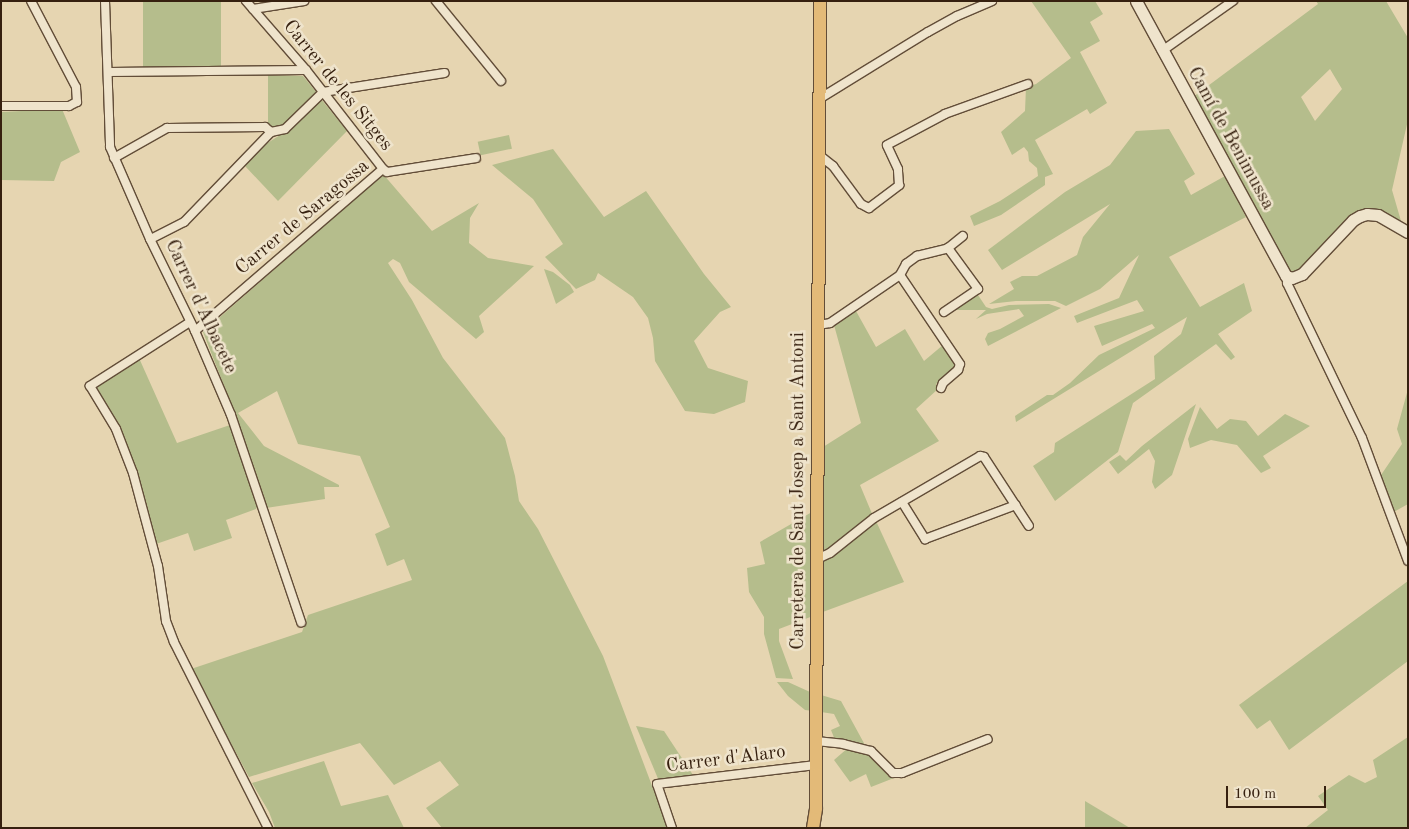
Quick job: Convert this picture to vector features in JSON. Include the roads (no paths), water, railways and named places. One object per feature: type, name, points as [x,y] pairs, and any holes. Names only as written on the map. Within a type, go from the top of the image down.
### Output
[{"type":"main road","name":"Carretera de Sant Josep a Sant Antoni","points":[[813,828],[816,808],[820,1]]},
{"type":"street","points":[[1,106],[68,106],[76,102],[76,87],[31,1]]},
{"type":"street","name":"Carrer d'Albacete","points":[[105,1],[109,72],[110,148],[150,239],[195,331],[235,424],[261,508],[301,622]]},
{"type":"street","name":"Carrer de les Sitges","points":[[246,1],[306,70],[382,169]]},
{"type":"street","points":[[253,9],[304,1]]},
{"type":"street","points":[[436,1],[502,81]]},
{"type":"street","points":[[819,100],[928,32],[957,16],[992,1]]},
{"type":"street","name":"Camí de Benimussa","points":[[1136,1],[1162,52],[1284,274],[1288,278]]},
{"type":"street","points":[[1162,52],[1232,1]]},
{"type":"street","points":[[109,72],[306,70]]},
{"type":"street","points":[[150,239],[184,222],[271,132],[285,129],[323,92],[445,73]]},
{"type":"street","points":[[819,155],[833,166],[861,204],[869,208],[899,185],[898,169],[887,145],[945,114],[1028,84]]},
{"type":"street","points":[[114,158],[168,128],[265,127],[271,132]]},
{"type":"street","name":"Carrer de Saragossa","points":[[195,331],[382,169],[387,172],[476,158]]},
{"type":"street","points":[[1408,232],[1378,215],[1367,214],[1360,216],[1353,220],[1302,274],[1288,278],[1287,283],[1362,438],[1408,561]]},
{"type":"street","points":[[818,325],[830,323],[900,275],[906,264],[917,256],[948,248],[963,236]]},
{"type":"street","points":[[944,312],[978,289],[948,248]]},
{"type":"street","points":[[900,275],[960,364],[958,370],[943,383],[941,388]]},
{"type":"street","points":[[190,322],[90,386],[116,429],[133,473],[158,566],[166,621],[174,642],[268,828]]},
{"type":"street","points":[[817,559],[830,553],[874,518],[980,456],[984,457],[1030,526]]},
{"type":"street","points":[[902,502],[925,539],[1016,505]]},
{"type":"street","points":[[816,741],[842,744],[871,751],[893,772],[902,772],[988,739]]},
{"type":"street","name":"Carrer d'Alaro","points":[[672,828],[656,784],[816,766]]}]
